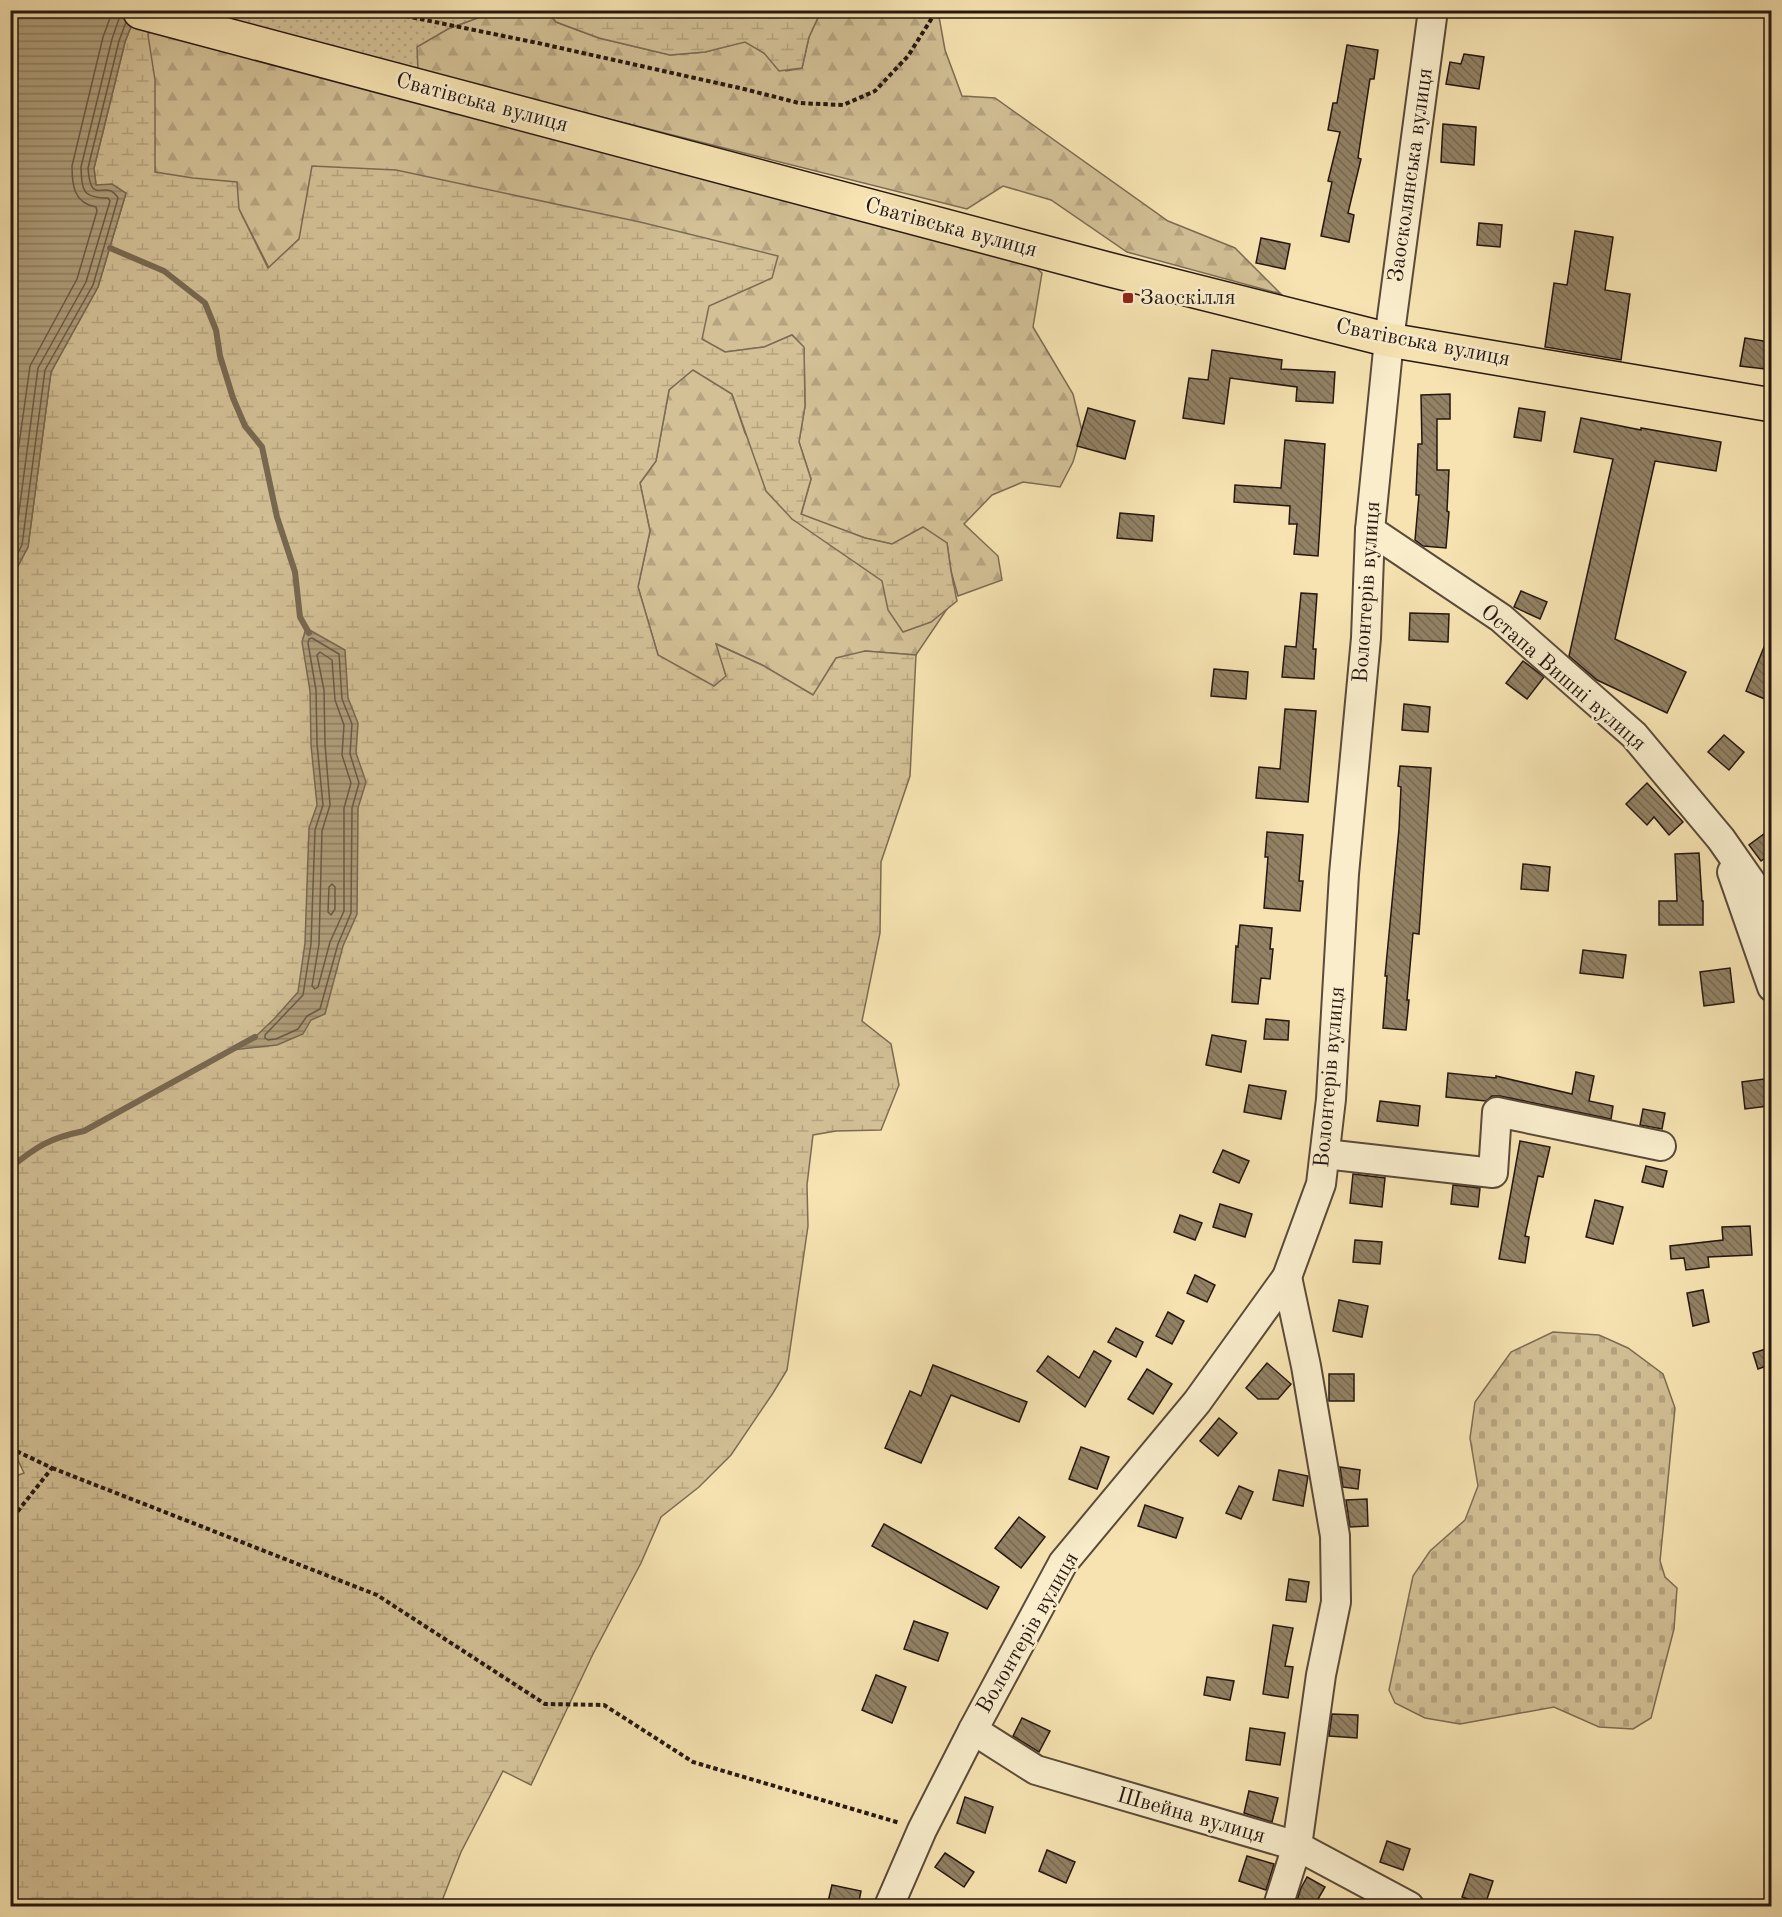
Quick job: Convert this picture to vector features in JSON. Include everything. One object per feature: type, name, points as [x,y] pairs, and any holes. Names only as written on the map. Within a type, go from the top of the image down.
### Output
[{"type":"main road","name":"Сватівська вулиця","points":[[140,12],[1107,269],[1389,340],[1772,405]]},
{"type":"street","name":"Заосколянська вулиця","points":[[1389,340],[1432,11]]},
{"type":"street","name":"Волонтерів вулиця","points":[[889,1906],[922,1830],[1063,1563],[1197,1402],[1287,1277],[1321,1184],[1331,1099],[1344,874],[1366,638],[1371,530],[1389,340]]},
{"type":"street","name":"Остапа Вишні вулиця","points":[[1371,530],[1501,618],[1634,735],[1721,839],[1772,912]]},
{"type":"street","points":[[1721,839],[1772,987]]},
{"type":"street","points":[[1324,1154],[1493,1173],[1497,1112],[1661,1146]]},
{"type":"street","points":[[1278,1906],[1297,1846],[1321,1674],[1336,1602],[1335,1536],[1306,1366],[1287,1277]]},
{"type":"street","name":"Швейна вулиця","points":[[973,1730],[1036,1770],[1297,1846],[1409,1906]]},
{"type":"path","points":[[376,10],[538,43],[799,103],[843,105],[875,91],[908,56],[937,10]]},
{"type":"path","points":[[10,1448],[52,1468],[377,1595],[545,1704],[604,1705],[693,1762],[922,1830]]},
{"type":"path","points":[[10,1521],[52,1468]]},
{"type":"green space","points":[[137,11],[149,21],[148,35],[155,80],[155,172],[237,182],[239,209],[268,268],[299,239],[312,166],[396,170],[640,222],[778,256],[772,278],[709,306],[702,339],[725,352],[764,347],[792,335],[804,347],[805,406],[799,442],[811,479],[801,514],[865,538],[892,544],[923,527],[947,543],[957,601],[931,622],[903,632],[888,610],[882,581],[792,519],[766,491],[732,394],[693,370],[669,390],[656,461],[640,483],[650,531],[638,587],[658,655],[714,686],[726,676],[716,644],[762,665],[813,695],[836,658],[865,651],[916,655],[910,776],[881,862],[880,933],[862,1021],[891,1044],[899,1085],[881,1130],[836,1131],[813,1135],[807,1185],[808,1226],[787,1370],[731,1455],[699,1487],[661,1517],[641,1563],[593,1654],[531,1785],[503,1771],[461,1852],[440,1906],[11,1906],[10,1478],[24,1473],[10,1443],[11,579],[28,547],[51,372],[98,287],[126,193],[96,185],[94,168],[125,42]]},
{"type":"green space","points":[[199,11],[493,11],[448,29],[418,71]]},
{"type":"green space","points":[[493,11],[547,11],[556,22],[599,38],[670,55],[705,52],[745,41],[786,71],[802,68],[809,37],[821,11],[938,11],[945,50],[962,96],[995,98],[1168,221],[1235,248],[1281,294],[1127,252],[1051,200],[1003,186],[967,209],[418,71],[417,47],[448,29]]},
{"type":"green space","points":[[547,11],[821,11],[809,37],[802,68],[779,71],[764,53],[745,42],[705,52],[670,55],[599,38],[556,22]]},
{"type":"green space","points":[[153,23],[1018,251],[1042,273],[1033,327],[1073,394],[1082,431],[1073,462],[1060,487],[1023,482],[992,495],[964,524],[998,556],[1002,580],[958,596],[947,543],[892,544],[865,538],[801,515],[811,479],[799,442],[805,406],[804,348],[792,335],[765,347],[725,352],[701,339],[299,239],[269,268],[239,209],[155,178],[148,35]]},
{"type":"green space","points":[[692,369],[732,394],[745,433],[792,519],[947,609],[916,655],[865,651],[813,695],[762,665],[717,644],[726,676],[706,744],[658,655],[638,587],[650,531],[640,483],[656,461],[669,390]]},
{"type":"green space","points":[[1553,1332],[1599,1335],[1628,1348],[1663,1374],[1675,1408],[1660,1561],[1665,1577],[1677,1588],[1674,1629],[1651,1718],[1633,1729],[1599,1727],[1554,1707],[1460,1724],[1425,1718],[1395,1703],[1389,1690],[1413,1576],[1430,1551],[1465,1520],[1478,1486],[1470,1438],[1475,1402],[1511,1352]]},
{"type":"water","points":[[11,11],[137,11],[125,42],[94,168],[96,185],[112,184],[126,193],[98,287],[51,372],[28,547],[11,579]]},
{"type":"water","points":[[306,628],[345,650],[348,698],[358,723],[356,753],[366,782],[358,808],[357,914],[343,946],[325,1014],[311,1020],[303,1034],[277,1045],[232,1050],[255,1037],[298,992],[305,943],[309,828],[317,805],[311,745],[310,691],[302,642]]},
{"type":"building","points":[[1347,45],[1378,50],[1374,79],[1370,79],[1358,158],[1361,159],[1348,213],[1354,215],[1349,242],[1321,236],[1332,182],[1328,181],[1340,132],[1328,130],[1333,103],[1337,103]]},
{"type":"building","points":[[1464,54],[1484,57],[1479,89],[1446,84],[1450,62],[1461,64]]},
{"type":"building","points":[[1443,124],[1476,127],[1474,165],[1441,162]]},
{"type":"building","points":[[1479,223],[1502,225],[1500,247],[1477,245]]},
{"type":"building","points":[[1575,231],[1613,237],[1605,290],[1630,294],[1621,360],[1545,347],[1554,283],[1567,285]]},
{"type":"building","points":[[1261,238],[1290,244],[1285,269],[1256,263]]},
{"type":"building","points":[[1745,338],[1770,342],[1765,369],[1740,366]]},
{"type":"building","points":[[1212,350],[1282,360],[1281,369],[1335,372],[1333,403],[1296,401],[1297,387],[1230,378],[1224,424],[1183,418],[1189,378],[1208,380]]},
{"type":"building","points":[[1450,394],[1450,419],[1437,419],[1437,470],[1449,470],[1446,548],[1423,546],[1415,540],[1419,495],[1416,495],[1418,444],[1422,444],[1421,395]]},
{"type":"building","points":[[1088,408],[1135,421],[1125,459],[1077,446]]},
{"type":"building","points":[[1519,408],[1545,412],[1541,441],[1514,437]]},
{"type":"building","points":[[1581,418],[1721,442],[1716,471],[1655,461],[1615,639],[1686,672],[1667,713],[1597,680],[1569,656],[1613,459],[1574,452]]},
{"type":"building","points":[[1285,440],[1325,444],[1318,556],[1294,554],[1297,524],[1289,524],[1290,506],[1234,502],[1235,485],[1281,488]]},
{"type":"building","points":[[1120,513],[1154,516],[1152,541],[1117,538]]},
{"type":"building","points":[[1521,591],[1547,602],[1540,619],[1514,607]]},
{"type":"building","points":[[1301,593],[1317,594],[1313,649],[1316,649],[1314,679],[1282,677],[1285,646],[1296,647]]},
{"type":"building","points":[[1410,613],[1449,614],[1448,642],[1409,640]]},
{"type":"building","points":[[1772,630],[1772,702],[1746,691]]},
{"type":"building","points":[[1523,661],[1544,677],[1527,699],[1506,683]]},
{"type":"building","points":[[1214,669],[1248,672],[1246,699],[1211,696]]},
{"type":"building","points":[[1404,704],[1430,707],[1428,732],[1402,730]]},
{"type":"building","points":[[1285,709],[1316,711],[1308,802],[1256,798],[1259,767],[1280,769]]},
{"type":"building","points":[[1724,735],[1744,752],[1729,770],[1708,752]]},
{"type":"building","points":[[1400,766],[1431,768],[1419,934],[1413,933],[1406,1030],[1383,1028],[1387,976],[1385,976],[1399,829]]},
{"type":"building","points":[[1647,783],[1683,822],[1669,835],[1654,817],[1647,825],[1626,804]]},
{"type":"building","points":[[1772,828],[1772,853],[1761,861],[1749,845]]},
{"type":"building","points":[[1267,832],[1303,835],[1299,881],[1303,881],[1300,911],[1264,908],[1268,857],[1265,857]]},
{"type":"building","points":[[1699,853],[1703,925],[1659,925],[1659,901],[1677,901],[1675,854]]},
{"type":"building","points":[[1523,864],[1550,867],[1548,891],[1521,889]]},
{"type":"building","points":[[1240,925],[1272,928],[1270,949],[1273,949],[1270,979],[1261,978],[1258,1004],[1232,1002],[1236,946],[1238,947]]},
{"type":"building","points":[[1583,950],[1626,955],[1623,978],[1580,973]]},
{"type":"building","points":[[1730,968],[1734,1002],[1704,1006],[1700,972]]},
{"type":"building","points":[[1266,1019],[1289,1021],[1288,1040],[1264,1039]]},
{"type":"building","points":[[1212,1035],[1246,1041],[1241,1072],[1206,1065]]},
{"type":"building","points":[[1576,1072],[1594,1076],[1589,1101],[1613,1106],[1611,1119],[1500,1096],[1492,1096],[1486,1101],[1446,1097],[1448,1073],[1496,1078],[1496,1076],[1572,1094]]},
{"type":"building","points":[[1764,1079],[1768,1106],[1745,1109],[1742,1082]]},
{"type":"building","points":[[1249,1085],[1286,1091],[1281,1119],[1244,1112]]},
{"type":"building","points":[[1380,1101],[1420,1106],[1418,1126],[1377,1121]]},
{"type":"building","points":[[1643,1109],[1665,1113],[1662,1129],[1640,1125]]},
{"type":"building","points":[[1520,1141],[1550,1147],[1543,1177],[1538,1176],[1525,1236],[1529,1237],[1525,1263],[1499,1259]]},
{"type":"building","points":[[1223,1150],[1249,1161],[1239,1183],[1213,1172]]},
{"type":"building","points":[[1646,1166],[1667,1171],[1663,1187],[1642,1182]]},
{"type":"building","points":[[1353,1174],[1385,1178],[1382,1207],[1350,1203]]},
{"type":"building","points":[[1453,1185],[1480,1188],[1478,1207],[1451,1204]]},
{"type":"building","points":[[1595,1200],[1623,1207],[1613,1244],[1586,1237]]},
{"type":"building","points":[[1220,1204],[1252,1214],[1245,1237],[1213,1227]]},
{"type":"building","points":[[1180,1215],[1202,1223],[1195,1240],[1174,1232]]},
{"type":"building","points":[[1750,1226],[1752,1255],[1708,1257],[1709,1267],[1686,1270],[1684,1258],[1671,1259],[1670,1246],[1723,1240],[1722,1227]]},
{"type":"building","points":[[1355,1240],[1382,1242],[1380,1264],[1353,1262]]},
{"type":"building","points":[[1195,1275],[1215,1285],[1207,1302],[1187,1293]]},
{"type":"building","points":[[1703,1290],[1709,1322],[1693,1326],[1687,1293]]},
{"type":"building","points":[[1339,1300],[1368,1306],[1362,1337],[1333,1331]]},
{"type":"building","points":[[1168,1312],[1184,1321],[1172,1344],[1156,1336]]},
{"type":"building","points":[[1116,1328],[1143,1342],[1136,1357],[1108,1342]]},
{"type":"building","points":[[1772,1347],[1772,1364],[1758,1369],[1753,1353]]},
{"type":"building","points":[[1094,1351],[1111,1361],[1085,1407],[1037,1371],[1048,1356],[1079,1378]]},
{"type":"building","points":[[1267,1363],[1291,1384],[1278,1399],[1258,1399],[1246,1388]]},
{"type":"building","points":[[933,1365],[1027,1402],[1019,1422],[951,1395],[921,1463],[885,1448],[910,1391],[921,1396]]},
{"type":"building","points":[[1147,1369],[1172,1384],[1153,1414],[1128,1399]]},
{"type":"building","points":[[1329,1374],[1354,1374],[1354,1401],[1329,1401]]},
{"type":"building","points":[[1219,1418],[1237,1433],[1218,1456],[1200,1441]]},
{"type":"building","points":[[1081,1447],[1109,1457],[1097,1489],[1069,1479]]},
{"type":"building","points":[[1340,1467],[1360,1470],[1358,1489],[1343,1487]]},
{"type":"building","points":[[1279,1470],[1308,1476],[1303,1506],[1273,1500]]},
{"type":"building","points":[[1239,1486],[1253,1492],[1241,1519],[1226,1513]]},
{"type":"building","points":[[1367,1499],[1368,1526],[1350,1527],[1346,1500]]},
{"type":"building","points":[[1145,1505],[1183,1518],[1176,1538],[1138,1526]]},
{"type":"building","points":[[1019,1517],[1045,1537],[1021,1568],[995,1548]]},
{"type":"building","points":[[884,1524],[999,1587],[987,1609],[872,1546]]},
{"type":"building","points":[[1289,1579],[1309,1582],[1306,1602],[1286,1600]]},
{"type":"building","points":[[914,1621],[948,1633],[938,1661],[904,1649]]},
{"type":"building","points":[[1273,1625],[1293,1628],[1285,1666],[1293,1667],[1288,1698],[1263,1694]]},
{"type":"building","points":[[876,1675],[906,1687],[892,1723],[862,1710]]},
{"type":"building","points":[[1207,1677],[1234,1681],[1230,1700],[1204,1695]]},
{"type":"building","points":[[1332,1714],[1358,1715],[1357,1738],[1329,1736]]},
{"type":"building","points":[[1022,1718],[1050,1731],[1039,1752],[1013,1736]]},
{"type":"building","points":[[1250,1728],[1285,1733],[1280,1765],[1246,1760]]},
{"type":"building","points":[[1249,1791],[1278,1798],[1272,1822],[1244,1813]]},
{"type":"building","points":[[965,1797],[993,1807],[985,1833],[957,1823]]},
{"type":"building","points":[[1387,1841],[1410,1849],[1403,1870],[1380,1862]]},
{"type":"building","points":[[1047,1850],[1075,1862],[1066,1883],[1039,1871]]},
{"type":"building","points":[[945,1853],[974,1872],[964,1887],[935,1867]]},
{"type":"building","points":[[1247,1856],[1274,1864],[1266,1890],[1239,1881]]},
{"type":"building","points":[[1470,1874],[1493,1881],[1485,1905],[1462,1897]]},
{"type":"building","points":[[1307,1877],[1325,1887],[1314,1906],[1295,1906],[1301,1888]]},
{"type":"building","points":[[832,1885],[861,1891],[858,1906],[827,1906]]},
{"type":"waterway","points":[[110,248],[164,271],[205,303],[216,330],[220,356],[233,398],[245,426],[262,447],[277,517],[295,572],[300,617],[309,633]]},
{"type":"waterway","points":[[10,1168],[44,1144],[84,1131],[255,1037]]},
{"type":"place","name":"Заоскілля","points":[[1128,298]]}]
